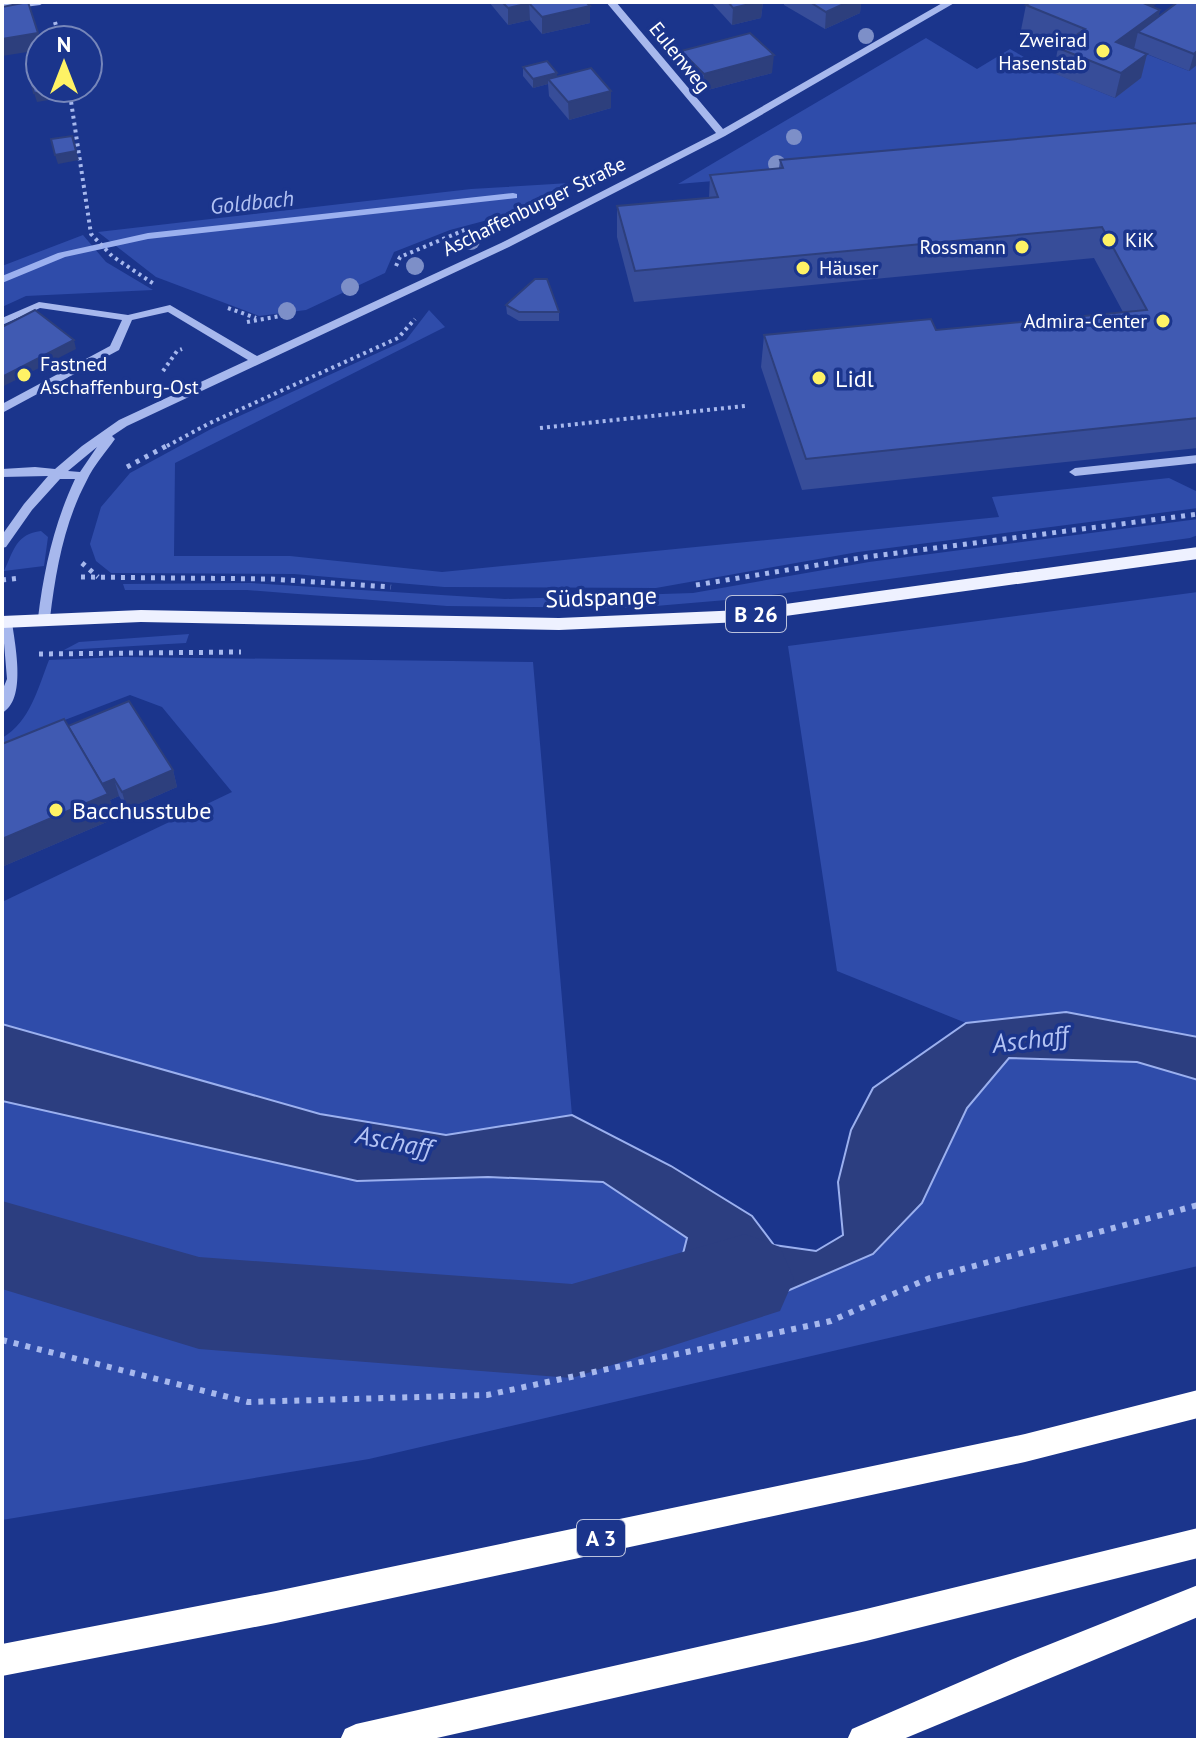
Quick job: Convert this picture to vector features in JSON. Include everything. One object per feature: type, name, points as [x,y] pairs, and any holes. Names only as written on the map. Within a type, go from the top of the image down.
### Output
[{"type":"highway","name":"A 3","points":[[2,1660],[276,1607],[1009,1452],[1198,1404]]},
{"type":"highway","points":[[356,1740],[866,1625],[1198,1543]]},
{"type":"highway","points":[[863,1740],[1013,1675],[1198,1601]]},
{"type":"main road","name":"Südspange","points":[[4,622],[141,616],[559,624],[742,616],[1198,553]]},
{"type":"street","points":[[2,7],[40,2]]},
{"type":"street","name":"Eulenweg","points":[[611,2],[722,134]]},
{"type":"street","name":"Aschaffenburger Straße","points":[[2,544],[41,488],[57,472],[82,449],[123,423],[505,245],[722,134],[951,2]]},
{"type":"street","points":[[2,322],[39,305],[128,318],[170,308],[255,360]]},
{"type":"street","points":[[2,409],[115,348],[128,318]]},
{"type":"street","name":"Aschaffenburger Straße","points":[[44,618],[49,575],[69,500],[97,453],[123,423]]},
{"type":"street","points":[[1075,472],[1198,459]]},
{"type":"street","points":[[2,473],[57,472],[82,476]]},
{"type":"street","points":[[2,708],[13,679],[4,622]]},
{"type":"path","points":[[71,104],[91,234],[112,256]]},
{"type":"path","points":[[540,428],[745,406]]},
{"type":"path","points":[[682,587],[866,557],[1198,514]]},
{"type":"path","points":[[2,580],[49,575],[271,579],[395,588]]},
{"type":"path","points":[[2,1340],[248,1402],[487,1395],[831,1321],[930,1278],[1198,1205]]},
{"type":"shaded area","points":[[926,38],[977,69],[1010,49],[1047,70],[1115,98],[1134,49],[1189,71],[1198,64],[1198,149],[1192,141],[678,184]]},
{"type":"shaded area","points":[[570,183],[499,217],[450,230],[394,252],[385,273],[306,310],[259,316],[156,277],[98,232],[471,189]]},
{"type":"shaded area","points":[[83,235],[106,262],[153,290],[26,296],[2,307],[2,266]]},
{"type":"shaded area","points":[[429,310],[445,327],[175,463],[174,556],[290,556],[442,572],[999,517],[992,497],[1169,478],[1198,492],[1198,508],[858,552],[656,588],[444,587],[294,574],[111,573],[96,561],[90,544],[101,507],[130,473],[211,429],[406,340]]},
{"type":"shaded area","points":[[1198,519],[1198,535],[1190,538],[750,598],[632,608],[447,606],[247,590],[125,590],[123,584],[251,583],[505,599],[693,593],[869,562]]},
{"type":"shaded area","points":[[41,531],[48,537],[44,566],[4,571],[21,539]]},
{"type":"shaded area","points":[[1198,592],[1198,1037],[1066,1012],[966,1023],[837,971],[788,646]]},
{"type":"shaded area","points":[[189,634],[186,643],[64,650],[79,642]]},
{"type":"shaded area","points":[[121,657],[533,662],[572,1115],[446,1135],[320,1114],[2,1024],[2,902],[232,792],[162,707],[130,695],[2,744],[2,738],[26,714],[49,660]]},
{"type":"shaded area","points":[[1009,1057],[1137,1062],[1198,1080],[1198,1266],[369,1459],[2,1520],[2,1101],[357,1181],[488,1177],[603,1182],[688,1238],[678,1273],[647,1293],[640,1325],[729,1316],[922,1203],[967,1108]]},
{"type":"water","points":[[1066,1012],[1198,1037],[1198,1080],[1137,1062],[1009,1058],[967,1108],[922,1203],[873,1254],[729,1316],[639,1325],[647,1292],[678,1273],[687,1238],[603,1182],[488,1177],[357,1181],[2,1101],[2,1024],[320,1114],[446,1135],[572,1115],[671,1166],[752,1216],[774,1245],[816,1251],[843,1235],[838,1182],[851,1130],[873,1088],[966,1023]]},
{"type":"building","points":[[28,2],[35,24],[24,24],[24,35],[2,39],[2,7]]},
{"type":"building","points":[[502,2],[586,2],[590,6],[542,17],[529,3],[508,8]]},
{"type":"building","points":[[728,2],[758,2],[733,8]]},
{"type":"building","points":[[810,2],[848,2],[826,12]]},
{"type":"building","points":[[1031,2],[1141,2],[1160,10],[1116,42],[1147,54],[1121,73],[1058,48],[1085,29],[1026,5]]},
{"type":"building","points":[[1178,2],[1198,2],[1198,50],[1194,54],[1138,32]]},
{"type":"building","points":[[750,33],[774,55],[704,74],[681,51]]},
{"type":"building","points":[[547,61],[557,73],[533,79],[523,67]]},
{"type":"building","points":[[591,68],[611,91],[568,102],[548,79]]},
{"type":"building","name":"Admira-Center","points":[[1197,123],[1198,418],[806,459],[764,335],[931,319],[936,330],[1147,310],[1102,227],[635,271],[617,206],[718,197],[710,175],[783,168],[780,160]]},
{"type":"building","points":[[72,136],[76,151],[55,155],[51,139]]},
{"type":"building","points":[[535,279],[547,279],[559,312],[519,312],[506,305]]},
{"type":"building","points":[[35,310],[74,340],[2,377],[2,327]]},
{"type":"building","points":[[129,701],[173,770],[122,792],[114,779],[102,784],[68,726]]},
{"type":"building","name":"Bacchusstube","points":[[64,719],[108,794],[2,839],[2,744]]},
{"type":"waterway","name":"Goldbach","points":[[2,280],[62,255],[148,236],[513,196]]},
{"type":"waterway","name":"Aschaff","points":[[2,1245],[199,1303],[572,1331],[745,1279]]},
{"type":"place","name":"Zweirad Hasenstab","points":[[1103,51]]},
{"type":"place","name":"KiK","points":[[1109,240]]},
{"type":"place","name":"Rossmann","points":[[1022,247]]},
{"type":"place","name":"Häuser","points":[[803,268]]},
{"type":"place","name":"Admira-Center","points":[[1163,321]]},
{"type":"place","name":"Fastned Aschaffenburg-Ost","points":[[24,375]]},
{"type":"place","name":"Lidl","points":[[819,378]]},
{"type":"place","name":"Bacchusstube","points":[[56,810]]}]
